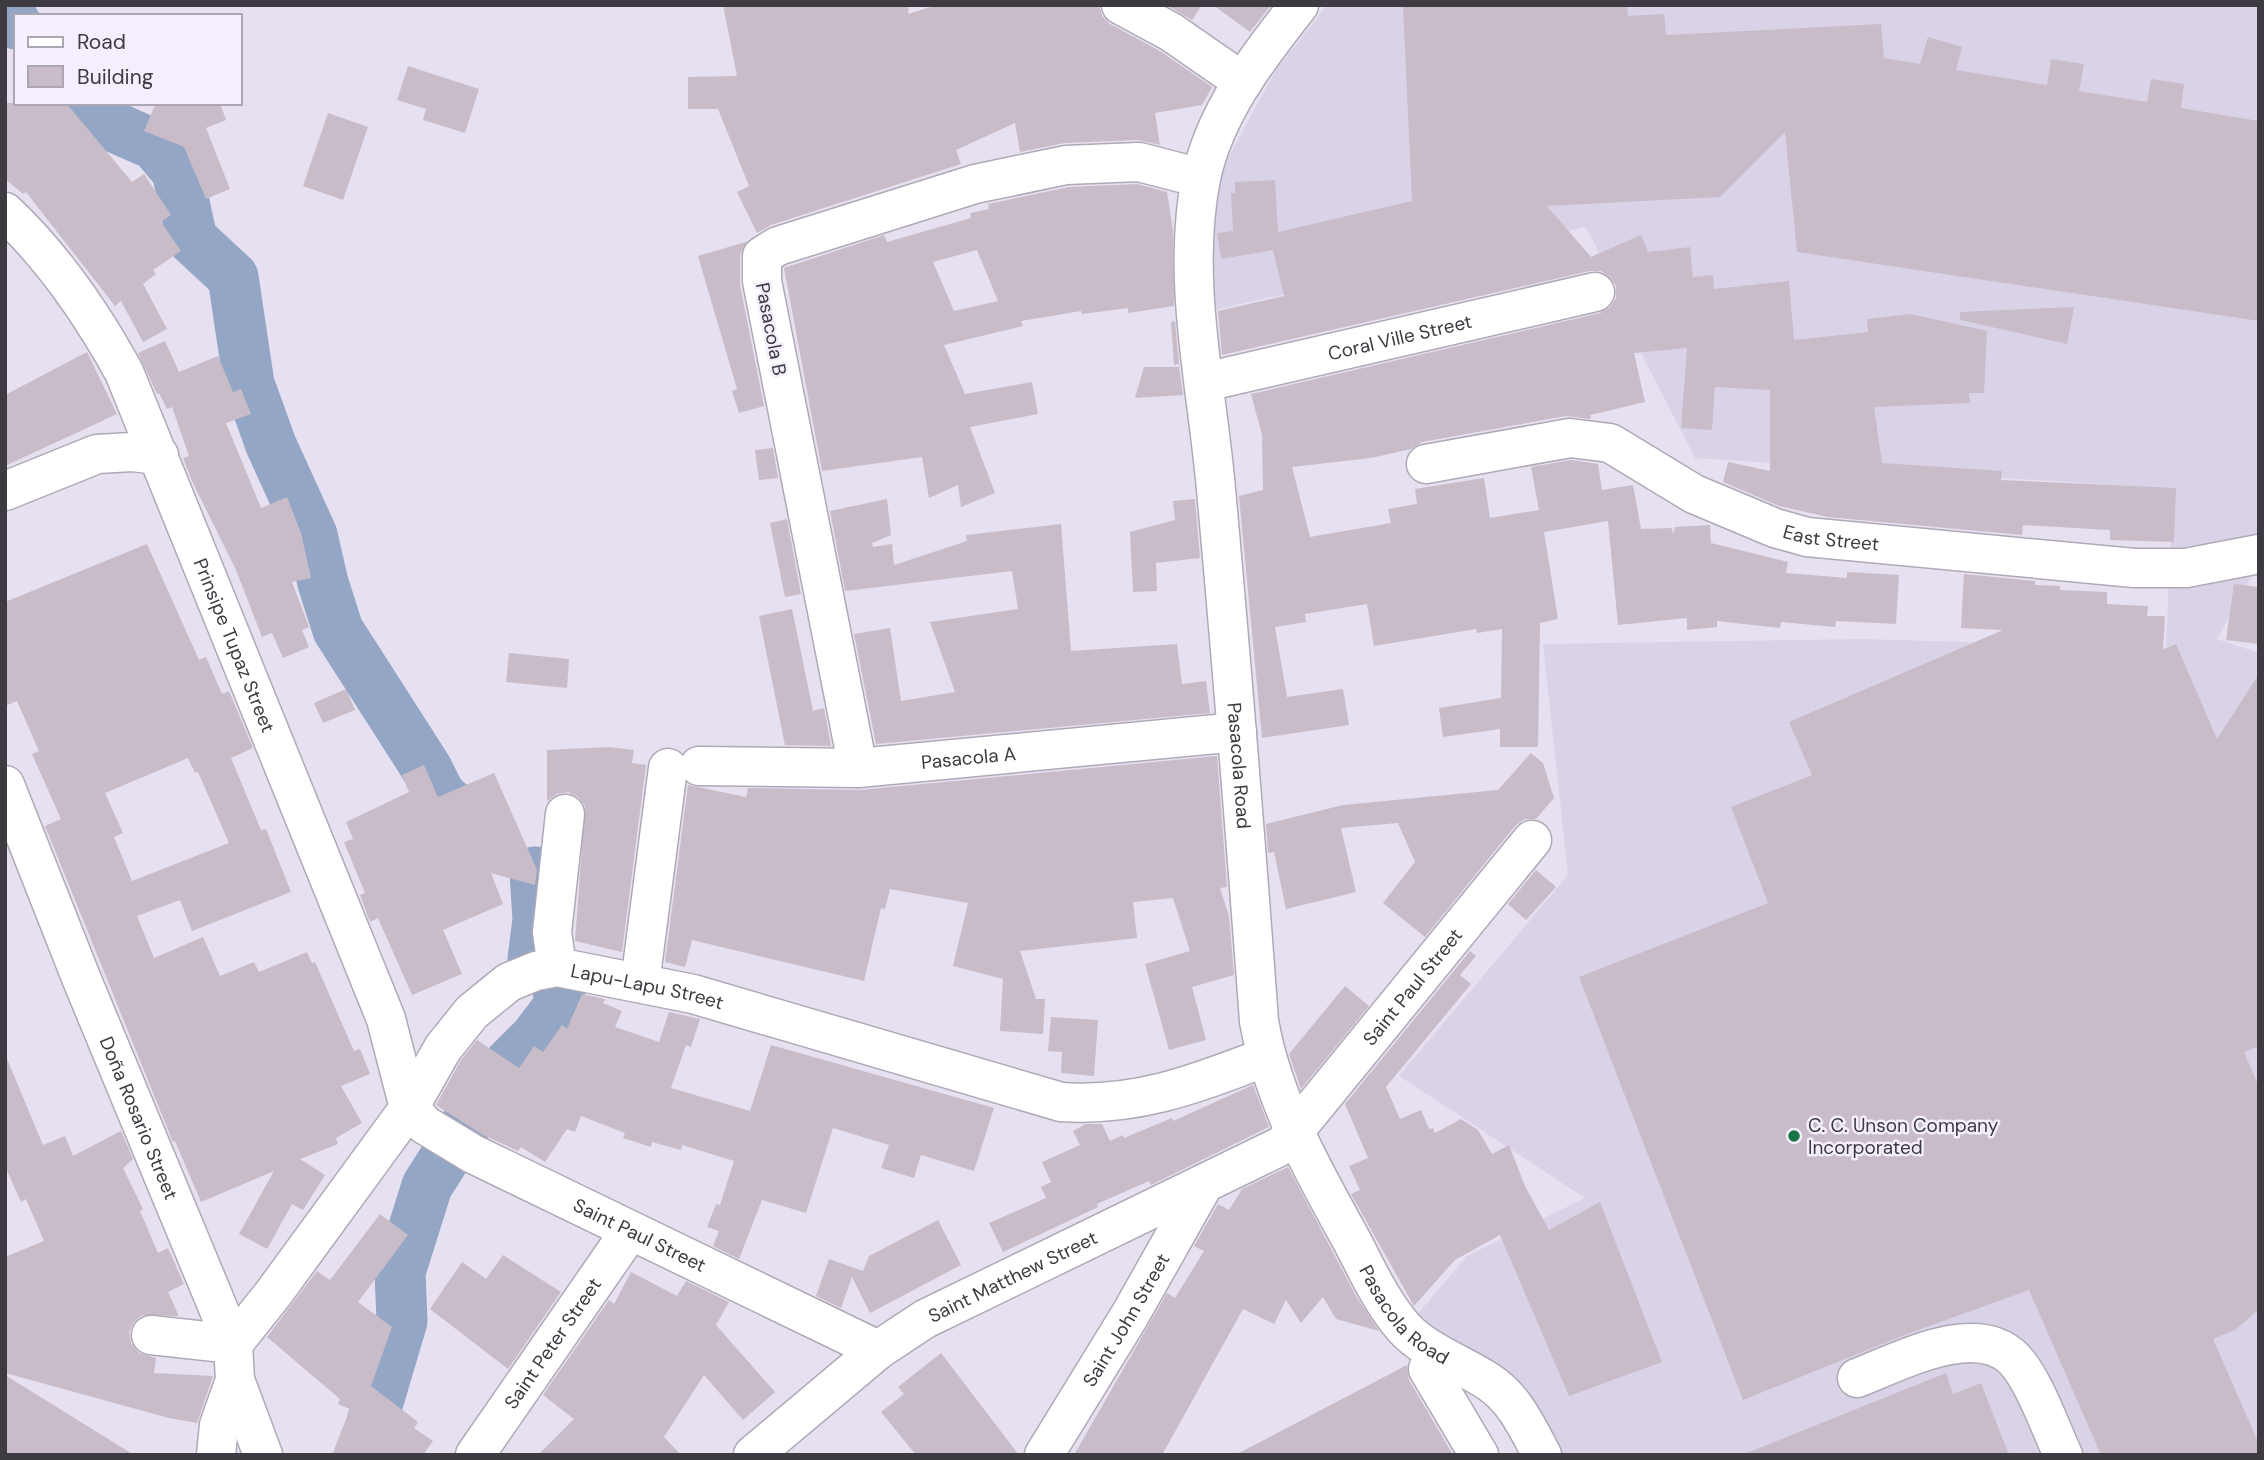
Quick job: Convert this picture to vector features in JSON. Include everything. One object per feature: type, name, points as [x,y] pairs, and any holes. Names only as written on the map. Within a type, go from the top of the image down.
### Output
[{"type":"street","points":[[1121,5],[1171,32],[1236,77]]},
{"type":"street","name":"Pasacola Road","points":[[1299,5],[1236,77],[1210,145],[1201,178],[1194,256],[1237,732],[1259,1021],[1266,1057],[1295,1132],[1384,1300],[1405,1329],[1454,1363],[1491,1383],[1516,1408],[1542,1455]]},
{"type":"street","name":"Pasacola B","points":[[858,768],[762,281],[762,256],[778,246],[975,184],[1066,165],[1139,162],[1201,178]]},
{"type":"street","name":"Prinsipe Tupaz Street","points":[[5,212],[51,262],[102,331],[124,372],[386,1019],[409,1108]]},
{"type":"street","name":"Coral Ville Street","points":[[1205,382],[1595,292]]},
{"type":"street","name":"East Street","points":[[1426,464],[1570,438],[1588,438],[1610,443],[1695,494],[1731,511],[1807,537],[2134,568],[2186,568],[2259,554]]},
{"type":"street","points":[[5,491],[97,454],[159,454]]},
{"type":"street","name":"Pasacola A","points":[[640,983],[684,767],[858,768],[1237,732]]},
{"type":"street","name":"Doña Rosario Street","points":[[5,785],[234,1362],[263,1455]]},
{"type":"street","points":[[557,967],[552,932],[565,814]]},
{"type":"street","name":"Saint Paul Street","points":[[1295,1132],[1532,840]]},
{"type":"street","name":"Lapu-Lapu Street","points":[[234,1362],[273,1294],[409,1108],[443,1048],[472,1012],[509,982],[536,971],[557,967],[640,983],[747,1009],[1061,1102],[1097,1105],[1133,1101],[1176,1090],[1266,1057]]},
{"type":"street","name":"Saint Paul Street","points":[[409,1108],[425,1125],[462,1148],[878,1350]]},
{"type":"street","name":"Saint Matthew Street","points":[[753,1455],[878,1350],[925,1319],[1283,1145],[1295,1132]]},
{"type":"street","name":"Saint John Street","points":[[1044,1455],[1130,1315],[1204,1184]]},
{"type":"street","name":"Saint Peter Street","points":[[475,1455],[630,1231]]},
{"type":"street","points":[[150,1335],[234,1362],[219,1425],[216,1455]]},
{"type":"street","points":[[1857,1378],[1953,1343],[1977,1342],[1997,1347],[2014,1359],[2026,1377],[2063,1455]]},
{"type":"street","points":[[1428,1369],[1479,1455]]},
{"type":"shaded area","points":[[1327,5],[2259,5],[2259,563],[2217,639],[2259,653],[2259,1455],[1543,1455],[1416,1316],[1467,1256],[1585,1198],[1399,1076],[1568,875],[1543,644],[1864,639],[2166,648],[2173,489],[1695,458],[1636,343],[1621,296],[1586,227],[1214,310],[1208,234],[1218,176],[1276,70]]},
{"type":"building","points":[[723,5],[909,5],[908,14],[937,5],[1099,5],[1102,16],[1110,24],[1160,51],[1212,87],[1202,105],[1155,113],[1160,145],[1138,140],[1065,143],[1020,152],[1015,123],[956,150],[961,164],[771,225],[757,233],[737,192],[749,186],[718,109],[688,109],[688,77],[737,76]]},
{"type":"building","points":[[1167,5],[1202,5],[1192,20]]},
{"type":"building","points":[[1213,5],[1271,5],[1250,32]]},
{"type":"building","points":[[1403,5],[1627,5],[1628,16],[1664,14],[1666,35],[1881,24],[1884,58],[1920,64],[1928,37],[1962,47],[1956,70],[2047,85],[2051,59],[2084,64],[2079,91],[2147,102],[2151,79],[2184,84],[2181,108],[2259,121],[2259,321],[1797,252],[1785,132],[1720,197],[1547,206],[1591,257],[1641,235],[1648,252],[1690,247],[1693,277],[1713,275],[1714,289],[1789,281],[1794,340],[1868,332],[1867,319],[1911,314],[1987,331],[1984,393],[1969,393],[1970,403],[1874,407],[1882,463],[2002,471],[2001,480],[2176,488],[2174,542],[2110,540],[2110,530],[2023,525],[2022,535],[1828,517],[1779,506],[1723,482],[1728,462],[1770,471],[1770,390],[1715,387],[1712,430],[1681,428],[1687,348],[1634,353],[1645,402],[1590,415],[1591,419],[1566,416],[1422,442],[1411,449],[1371,458],[1292,467],[1310,537],[1391,523],[1388,509],[1417,504],[1415,489],[1484,478],[1490,518],[1539,510],[1531,467],[1571,460],[1598,464],[1602,490],[1633,485],[1641,529],[1672,528],[1673,534],[1675,527],[1710,525],[1711,543],[1788,562],[1786,573],[1847,578],[1847,572],[1899,575],[1896,624],[1836,621],[1835,627],[1781,622],[1780,628],[1717,621],[1717,627],[1687,630],[1687,618],[1618,625],[1608,521],[1544,532],[1558,619],[1540,623],[1538,747],[1500,747],[1500,729],[1443,737],[1439,708],[1501,698],[1502,629],[1477,633],[1476,629],[1374,646],[1367,604],[1305,614],[1306,622],[1275,627],[1287,697],[1343,689],[1349,725],[1262,738],[1239,496],[1263,490],[1262,435],[1251,394],[1600,313],[1610,307],[1616,298],[1616,286],[1610,277],[1601,271],[1590,271],[1222,355],[1218,311],[1284,296],[1273,250],[1221,259],[1217,233],[1233,231],[1231,193],[1235,193],[1235,182],[1275,180],[1278,232],[1412,201]]},
{"type":"building","points":[[408,66],[479,89],[465,133],[423,120],[426,109],[397,100]]},
{"type":"building","points":[[5,103],[68,105],[132,182],[144,174],[171,215],[161,222],[181,251],[153,270],[156,274],[143,284],[167,329],[143,342],[121,301],[115,306],[26,192],[23,194],[5,179]]},
{"type":"building","points":[[155,105],[221,105],[226,120],[206,128],[230,189],[206,199],[184,147],[144,131]]},
{"type":"building","points":[[328,113],[368,127],[343,200],[303,186]]},
{"type":"building","points":[[1137,184],[1167,192],[1173,231],[1174,306],[1128,313],[1128,308],[1082,314],[1081,311],[1021,321],[1023,326],[944,345],[965,394],[1032,382],[1038,414],[970,427],[995,493],[961,507],[958,485],[929,498],[922,457],[822,471],[784,268],[884,235],[887,242],[971,218],[970,213],[989,209],[988,204],[1069,187]],"holes":[[[977,250],[998,301],[954,311],[933,262]]]},
{"type":"building","points":[[746,242],[740,255],[740,285],[764,406],[739,413],[732,391],[737,389],[698,256]]},
{"type":"building","points":[[2074,307],[2067,344],[1960,320],[1960,312]]},
{"type":"building","points":[[1175,321],[1179,364],[1174,365],[1171,322]]},
{"type":"building","points":[[165,341],[179,372],[218,356],[233,392],[241,389],[251,414],[226,423],[261,508],[287,497],[301,533],[311,578],[292,582],[309,627],[302,630],[309,647],[283,658],[272,633],[262,637],[236,570],[183,458],[189,456],[172,407],[167,409],[159,393],[157,394],[138,353]]},
{"type":"building","points":[[87,352],[117,414],[5,466],[5,395]]},
{"type":"building","points":[[1144,367],[1179,367],[1183,395],[1135,398]]},
{"type":"building","points":[[773,448],[778,478],[759,480],[755,450]]},
{"type":"building","points":[[887,499],[891,535],[872,543],[873,547],[892,544],[894,565],[967,541],[966,535],[1061,524],[1071,651],[1177,644],[1182,684],[1206,681],[1210,713],[876,744],[854,634],[890,628],[901,701],[955,692],[930,622],[1018,609],[1012,571],[845,591],[830,511]]},
{"type":"building","points":[[1195,499],[1200,558],[1156,563],[1157,591],[1133,592],[1130,532],[1175,520],[1173,501]]},
{"type":"building","points":[[787,519],[801,594],[785,597],[770,523]]},
{"type":"building","points":[[147,544],[199,660],[206,657],[222,694],[229,691],[253,748],[231,758],[261,830],[266,829],[291,892],[192,931],[180,900],[137,916],[154,958],[203,937],[220,976],[254,962],[259,972],[307,952],[312,963],[315,962],[354,1051],[360,1049],[370,1074],[341,1086],[362,1123],[336,1138],[338,1144],[300,1159],[325,1175],[303,1210],[292,1204],[267,1249],[239,1234],[274,1171],[201,1202],[175,1141],[173,1142],[45,826],[61,819],[32,754],[39,751],[17,701],[5,706],[5,602]],"holes":[[[188,758],[195,773],[198,772],[229,843],[132,881],[114,837],[123,833],[105,793]]]},
{"type":"building","points":[[1964,574],[2035,581],[2035,585],[2060,586],[2060,590],[2107,592],[2107,604],[2148,606],[2147,616],[2165,616],[2163,650],[2176,644],[2217,739],[2259,674],[2259,1046],[2244,1052],[2259,1087],[2259,1309],[2235,1330],[2213,1339],[2259,1444],[2259,1455],[2101,1455],[2029,1290],[1907,1334],[1743,1400],[1579,977],[1768,903],[1731,807],[1812,775],[1789,722],[2003,630],[1961,628]]},
{"type":"building","points":[[2234,584],[2259,587],[2259,644],[2226,640]]},
{"type":"building","points":[[792,609],[813,711],[824,708],[831,746],[785,745],[759,616]]},
{"type":"building","points":[[509,653],[569,659],[567,688],[506,682]]},
{"type":"building","points":[[346,689],[355,710],[323,723],[314,703]]},
{"type":"building","points":[[609,747],[634,750],[632,763],[646,765],[622,952],[575,941],[585,806],[578,797],[568,792],[557,794],[547,801],[547,750]]},
{"type":"building","points":[[1531,753],[1543,763],[1554,798],[1536,819],[1525,819],[1515,826],[1425,937],[1383,903],[1415,862],[1398,823],[1341,828],[1356,892],[1286,909],[1274,852],[1268,853],[1266,824],[1343,805],[1498,790]]},
{"type":"building","points":[[1217,756],[1227,887],[1220,888],[1229,916],[1234,975],[1192,987],[1206,1040],[1169,1050],[1145,964],[1190,951],[1173,898],[1133,902],[1137,938],[1020,951],[1036,999],[1045,999],[1043,1034],[1000,1031],[1003,979],[953,966],[968,903],[890,889],[885,909],[881,908],[864,981],[692,940],[685,967],[665,962],[688,785],[746,797],[748,788],[860,790]]},
{"type":"building","points":[[424,765],[438,797],[494,773],[537,870],[535,885],[491,873],[503,904],[443,930],[462,974],[412,995],[378,918],[370,922],[360,895],[365,893],[344,842],[353,839],[346,822],[409,792],[402,775]]},
{"type":"building","points":[[1536,870],[1556,887],[1526,920],[1508,904]]},
{"type":"building","points":[[1470,951],[1476,956],[1460,975],[1471,984],[1386,1087],[1400,1119],[1421,1110],[1429,1129],[1433,1128],[1435,1133],[1461,1119],[1478,1130],[1492,1154],[1509,1145],[1525,1186],[1549,1230],[1600,1202],[1662,1362],[1569,1396],[1500,1235],[1455,1260],[1414,1306],[1351,1194],[1360,1190],[1349,1166],[1368,1158],[1345,1104]]},
{"type":"building","points":[[1345,986],[1369,1006],[1301,1089],[1289,1054]]},
{"type":"building","points":[[582,994],[605,999],[603,1003],[622,1011],[615,1027],[659,1042],[669,1012],[700,1019],[691,1047],[686,1045],[671,1088],[750,1111],[771,1045],[994,1108],[974,1171],[921,1155],[914,1178],[881,1168],[889,1145],[833,1128],[806,1213],[762,1200],[739,1259],[713,1246],[719,1231],[707,1227],[716,1204],[720,1205],[734,1161],[682,1145],[681,1150],[652,1142],[651,1147],[623,1138],[625,1133],[581,1116],[575,1132],[567,1129],[545,1162],[521,1147],[518,1151],[483,1135],[436,1105],[461,1060],[477,1040],[519,1068],[534,1046],[543,1052],[562,1025],[567,1029]]},
{"type":"building","points":[[1051,1017],[1098,1020],[1094,1076],[1061,1073],[1062,1052],[1048,1051]]},
{"type":"building","points":[[5,1054],[43,1145],[65,1136],[73,1156],[121,1131],[133,1159],[123,1168],[143,1209],[140,1211],[158,1253],[168,1248],[184,1284],[168,1292],[179,1316],[142,1315],[134,1322],[129,1332],[131,1343],[139,1353],[156,1358],[154,1373],[213,1376],[197,1423],[169,1418],[5,1373],[5,1257],[44,1241],[26,1199],[21,1202],[5,1166]]},
{"type":"building","points":[[1253,1085],[1269,1127],[1151,1185],[1149,1181],[1097,1204],[1098,1207],[1003,1252],[989,1223],[1046,1198],[1041,1187],[1051,1182],[1042,1162],[1080,1145],[1073,1131],[1086,1124],[1102,1124],[1110,1141],[1123,1135],[1124,1138],[1172,1118],[1173,1121]]},
{"type":"building","points":[[1288,1167],[1356,1296],[1379,1331],[1336,1319],[1323,1297],[1301,1323],[1286,1300],[1274,1324],[1243,1309],[1162,1455],[1074,1455],[1167,1293],[1175,1298],[1204,1251],[1194,1246],[1218,1204],[1229,1210],[1242,1189]]},
{"type":"building","points":[[380,1214],[408,1235],[358,1302],[392,1327],[371,1386],[418,1422],[414,1428],[433,1441],[423,1455],[332,1455],[350,1409],[338,1404],[340,1399],[267,1337],[317,1271],[330,1280]]},
{"type":"building","points":[[938,1220],[961,1265],[870,1313],[852,1277],[841,1308],[816,1296],[829,1259],[863,1271],[869,1256]]},
{"type":"building","points":[[503,1255],[561,1292],[508,1369],[430,1309],[462,1262],[486,1279]]},
{"type":"building","points":[[631,1272],[677,1296],[686,1281],[729,1302],[716,1325],[775,1392],[743,1420],[704,1375],[664,1437],[681,1455],[538,1455],[574,1419],[543,1395],[609,1300],[614,1304]]},
{"type":"building","points":[[941,1353],[1019,1455],[916,1455],[881,1412],[904,1394],[898,1387]]},
{"type":"building","points":[[1407,1365],[1409,1380],[1453,1455],[1235,1455]]},
{"type":"building","points":[[1946,1373],[1953,1394],[1981,1383],[2009,1455],[1742,1455]]},
{"type":"building","points":[[5,1375],[134,1455],[5,1455]]},
{"type":"waterway","points":[[5,16],[14,21]]},
{"type":"waterway","points":[[65,105],[155,145],[177,171],[192,239],[233,277],[249,384],[271,445],[312,535],[338,630],[427,769],[440,795],[486,836]]},
{"type":"waterway","points":[[533,959],[538,920],[535,872]]},
{"type":"waterway","points":[[372,1422],[402,1321],[400,1272],[427,1186],[496,1077],[535,1038],[561,1004],[555,977]]},
{"type":"place","name":"C. C. Unson Company Incorporated","points":[[1794,1136]]}]
